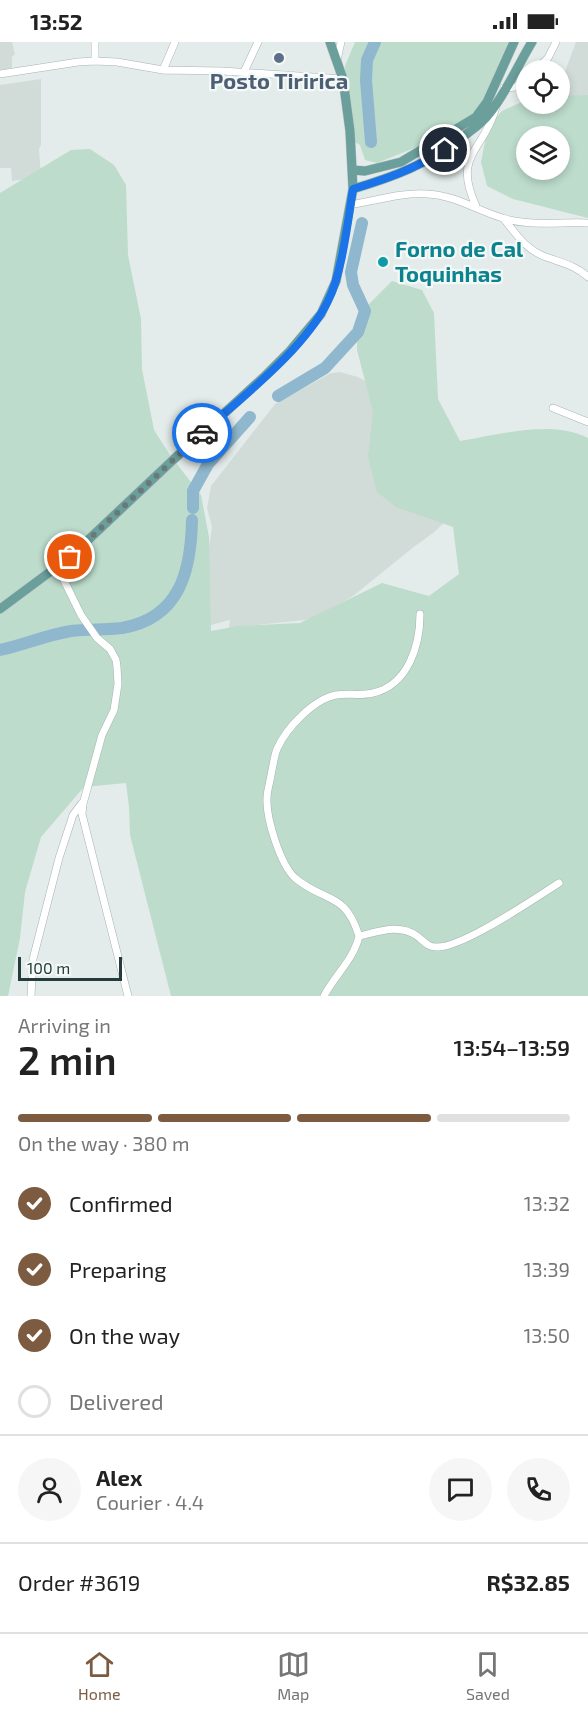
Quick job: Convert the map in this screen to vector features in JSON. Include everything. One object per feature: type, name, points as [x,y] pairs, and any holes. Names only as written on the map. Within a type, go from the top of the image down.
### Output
[{"type":"main road","points":[[0,609],[70,557],[265,376],[321,314],[336,281],[353,189],[350,131],[342,80],[330,42]]},
{"type":"main road","points":[[353,170],[365,171],[401,162],[476,117],[487,102],[514,42]]},
{"type":"main road","points":[[353,189],[395,177],[421,165],[482,122],[496,104],[532,42]]},
{"type":"street","points":[[94,42],[95,61]]},
{"type":"street","points":[[163,70],[175,42]]},
{"type":"street","points":[[244,72],[258,42]]},
{"type":"street","points":[[336,63],[341,42]]},
{"type":"street","points":[[546,60],[556,42]]},
{"type":"street","points":[[0,74],[95,61],[117,62],[163,70],[244,72],[342,80]]},
{"type":"street","points":[[504,88],[516,87]]},
{"type":"street","points":[[476,207],[467,186],[467,165],[476,146],[491,124],[496,104]]},
{"type":"street","points":[[350,206],[406,195],[426,194],[444,196],[504,219],[525,222],[588,223]]},
{"type":"street","points":[[504,219],[521,242],[543,256],[580,269],[588,277]]},
{"type":"street","points":[[553,408],[588,422]]},
{"type":"street","points":[[57,566],[81,615],[97,638],[110,649],[116,660],[118,684],[114,710],[102,735],[82,814],[128,996]]},
{"type":"street","points":[[324,996],[352,954],[359,936],[346,908],[327,895],[312,890],[288,870],[281,857],[269,815],[267,798],[277,749],[295,722],[321,700],[336,695],[384,690],[404,674],[418,636],[420,614]]},
{"type":"street","points":[[32,996],[33,959],[61,850],[73,815],[85,798]]},
{"type":"street","points":[[359,936],[399,928],[416,935],[428,946],[443,947],[465,939],[559,883]]},
{"type":"shaded area","points":[[0,42],[12,42],[15,54],[12,57],[12,68],[0,70]]},
{"type":"shaded area","points":[[576,42],[588,42],[588,127],[570,112],[569,60]]},
{"type":"shaded area","points":[[41,79],[41,145],[39,149],[41,177],[12,181],[11,168],[0,168],[0,85]]},
{"type":"shaded area","points":[[340,372],[358,377],[378,388],[444,523],[353,596],[323,614],[305,620],[229,628],[230,620],[200,628],[212,527],[207,508],[211,486],[275,404],[331,373]]},
{"type":"green space","points":[[355,42],[508,42],[502,62],[480,109],[422,145],[377,163],[365,160],[360,145],[355,142],[345,110],[345,66]]},
{"type":"green space","points":[[588,95],[588,218],[513,199],[487,186],[481,162],[488,127],[502,111],[516,105],[516,114],[570,114],[570,96]]},
{"type":"green space","points":[[90,149],[114,165],[126,185],[128,255],[141,319],[142,369],[154,430],[201,495],[209,537],[211,631],[238,626],[300,623],[382,583],[429,596],[459,574],[453,527],[396,507],[377,492],[368,457],[373,412],[357,350],[358,315],[392,281],[422,290],[434,313],[438,399],[460,441],[508,432],[542,429],[573,432],[588,438],[588,996],[171,996],[130,835],[126,783],[84,787],[41,837],[25,892],[20,938],[8,996],[0,996],[0,193],[71,150]]},
{"type":"waterway","points":[[371,142],[366,80],[367,60],[375,42]]},
{"type":"waterway","points":[[278,396],[325,368],[358,332],[365,311],[353,285],[351,272],[362,223]]},
{"type":"waterway","points":[[193,508],[193,491],[208,464],[250,417]]},
{"type":"waterway","points":[[0,650],[71,631],[122,628],[142,623],[157,614],[169,603],[185,574],[192,520]]},
{"type":"way so far","points":[[70,557],[202,433]]},
{"type":"place","name":"Posto Tiririca","points":[[279,58]]},
{"type":"place","name":"Forno de Cal Toquinhas","points":[[383,262]]},
{"type":"route","points":[[202,433],[265,376],[321,314],[336,281],[353,189],[395,177],[445,150]]}]
